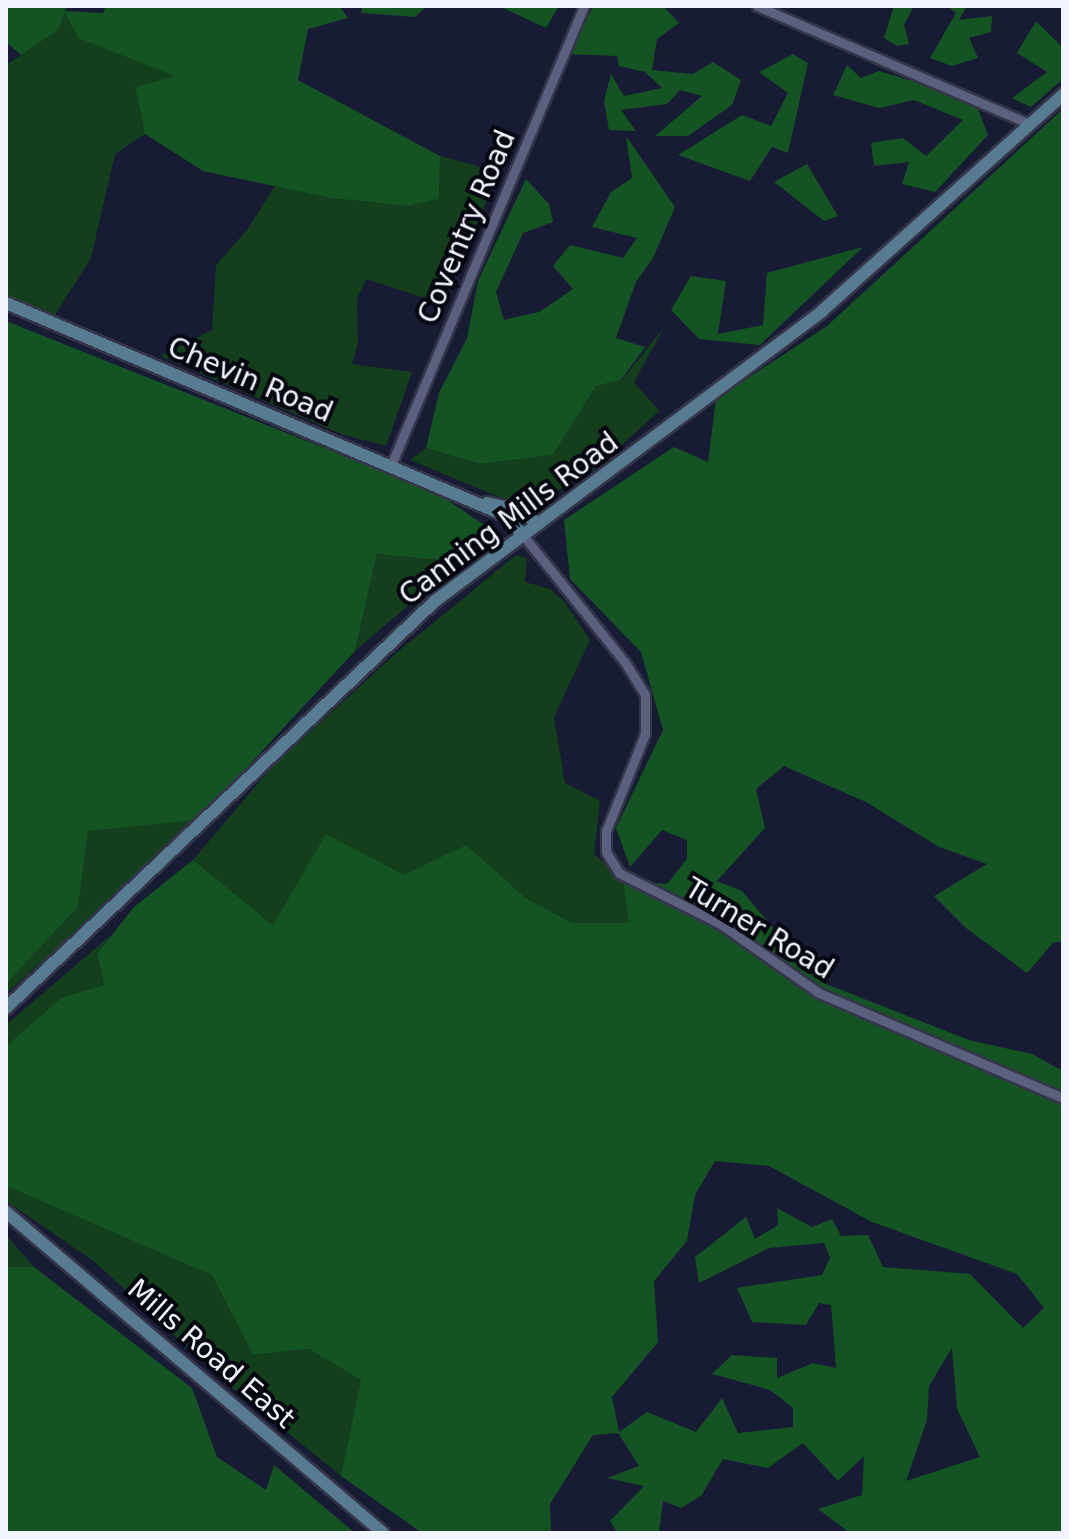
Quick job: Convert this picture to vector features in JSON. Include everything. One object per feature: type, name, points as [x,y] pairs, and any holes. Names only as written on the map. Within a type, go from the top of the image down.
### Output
[{"type":"main road","name":"Canning Mills Road","points":[[6,1008],[435,601],[822,311],[1063,95]]},
{"type":"main road","name":"Chevin Road","points":[[6,303],[476,502],[509,517],[522,534]]},
{"type":"main road","name":"Chevin Road","points":[[476,502],[510,506],[538,524]]},
{"type":"main road","name":"Mills Road East","points":[[6,1212],[383,1533]]},
{"type":"street","name":"Coventry Road","points":[[391,465],[584,6]]},
{"type":"street","points":[[757,6],[1030,124]]},
{"type":"street","name":"Turner Road","points":[[522,534],[645,695],[645,734],[606,831],[606,852],[619,873],[719,923],[819,993],[1063,1098]]},
{"type":"green space","points":[[6,6],[68,6],[65,11],[103,13],[106,6],[339,6],[348,18],[308,29],[298,80],[440,156],[439,199],[408,206],[330,198],[203,171],[145,134],[135,87],[175,76],[78,38],[65,12],[58,30],[21,55],[6,42]]},
{"type":"green space","points":[[362,6],[427,6],[415,17],[361,13]]},
{"type":"green space","points":[[499,6],[559,6],[546,28]]},
{"type":"green space","points":[[594,6],[663,6],[679,23],[657,39],[652,70],[693,74],[713,62],[741,80],[732,105],[688,136],[655,136],[702,96],[680,90],[667,104],[621,110],[636,131],[609,130],[604,101],[611,74],[624,96],[662,88],[645,72],[619,66],[617,56],[567,54]]},
{"type":"green space","points":[[894,6],[914,6],[904,25],[909,44],[897,46],[884,38]]},
{"type":"green space","points":[[947,6],[967,6],[959,20],[992,16],[991,32],[969,38],[978,58],[952,66],[930,58],[956,13]]},
{"type":"green space","points":[[65,11],[79,38],[177,76],[135,87],[145,134],[115,154],[91,258],[53,318],[6,296],[6,65],[58,30]]},
{"type":"green space","points":[[1036,21],[1063,48],[1063,79],[1031,107],[1012,98],[1047,72],[1017,53]]},
{"type":"green space","points":[[793,54],[808,63],[788,153],[772,147],[750,181],[678,155],[742,115],[771,126],[788,93],[759,72]]},
{"type":"green space","points":[[847,65],[861,78],[879,71],[938,89],[978,109],[988,135],[935,192],[902,184],[909,162],[874,166],[871,143],[903,138],[926,156],[963,120],[914,100],[879,108],[833,95]]},
{"type":"green space","points":[[1063,109],[1063,941],[1053,943],[1027,973],[966,928],[934,896],[987,864],[939,847],[866,802],[784,766],[756,789],[765,828],[717,881],[742,891],[779,935],[836,964],[821,982],[969,1040],[1032,1054],[1063,1071],[1063,1533],[850,1533],[818,1509],[862,1495],[864,1456],[838,1481],[803,1443],[768,1468],[723,1459],[701,1496],[681,1508],[663,1501],[659,1533],[618,1533],[610,1521],[644,1486],[607,1478],[639,1466],[618,1433],[593,1435],[550,1504],[551,1533],[422,1533],[341,1476],[361,1380],[309,1349],[253,1355],[212,1275],[6,1186],[6,1046],[62,998],[104,985],[97,954],[134,907],[193,860],[273,925],[326,834],[404,875],[466,845],[526,898],[572,923],[629,923],[623,881],[667,884],[687,859],[687,840],[662,830],[630,867],[616,828],[663,730],[641,652],[570,579],[564,520],[674,447],[708,462],[716,399],[827,326]],"holes":[[[715,1161],[769,1166],[872,1222],[1017,1274],[1044,1308],[1023,1328],[970,1274],[883,1267],[868,1235],[841,1236],[832,1219],[812,1227],[777,1208],[778,1225],[755,1239],[746,1217],[695,1257],[699,1283],[769,1248],[824,1243],[830,1258],[822,1275],[737,1288],[752,1322],[806,1325],[819,1303],[831,1305],[836,1368],[813,1363],[777,1378],[777,1358],[732,1355],[712,1374],[770,1390],[793,1408],[793,1427],[738,1433],[722,1398],[696,1432],[647,1412],[619,1432],[612,1397],[658,1342],[654,1281],[687,1241],[695,1195]],[[952,1348],[957,1409],[980,1457],[906,1481],[927,1420],[929,1386]]]},
{"type":"green space","points":[[626,136],[675,207],[653,258],[636,282],[616,338],[645,347],[621,380],[596,386],[553,455],[480,464],[426,448],[439,393],[467,338],[478,281],[526,179],[549,204],[553,222],[523,233],[496,292],[504,320],[539,312],[573,289],[553,266],[570,245],[623,258],[637,238],[592,227],[611,192],[632,178]]},
{"type":"green space","points":[[440,156],[475,165],[496,179],[443,304],[366,279],[357,299],[358,343],[352,364],[412,372],[386,446],[341,434],[161,356],[212,330],[216,265],[247,230],[275,186],[330,198],[408,206],[439,199]]},
{"type":"green space","points":[[807,164],[838,216],[824,221],[774,182]]},
{"type":"green space","points":[[863,247],[760,345],[699,339],[671,310],[691,276],[726,281],[718,334],[763,325],[767,273]]},
{"type":"green space","points":[[6,321],[437,493],[493,531],[459,562],[377,554],[355,651],[198,820],[88,831],[78,907],[6,984]]},
{"type":"green space","points":[[665,326],[634,382],[659,411],[594,470],[526,508],[410,460],[426,448],[480,464],[553,455],[596,386],[622,380]]},
{"type":"green space","points":[[377,554],[459,562],[355,651]]},
{"type":"green space","points":[[516,555],[527,558],[525,582],[550,589],[564,601],[590,640],[554,717],[565,783],[600,801],[594,854],[623,881],[630,923],[572,923],[526,898],[466,845],[404,876],[273,925],[193,860],[271,768],[394,655]]},
{"type":"green space","points":[[198,820],[6,994],[6,984],[78,906],[88,830]]},
{"type":"green space","points":[[111,935],[97,954],[104,985],[62,999],[6,1046],[6,1025]]},
{"type":"green space","points":[[6,1186],[212,1275],[253,1355],[309,1349],[362,1380],[341,1476],[224,1381],[95,1262],[6,1201]]},
{"type":"green space","points":[[6,1235],[34,1267],[6,1267]]},
{"type":"green space","points":[[6,1267],[34,1267],[192,1388],[217,1457],[266,1490],[274,1465],[355,1533],[6,1533]]}]
